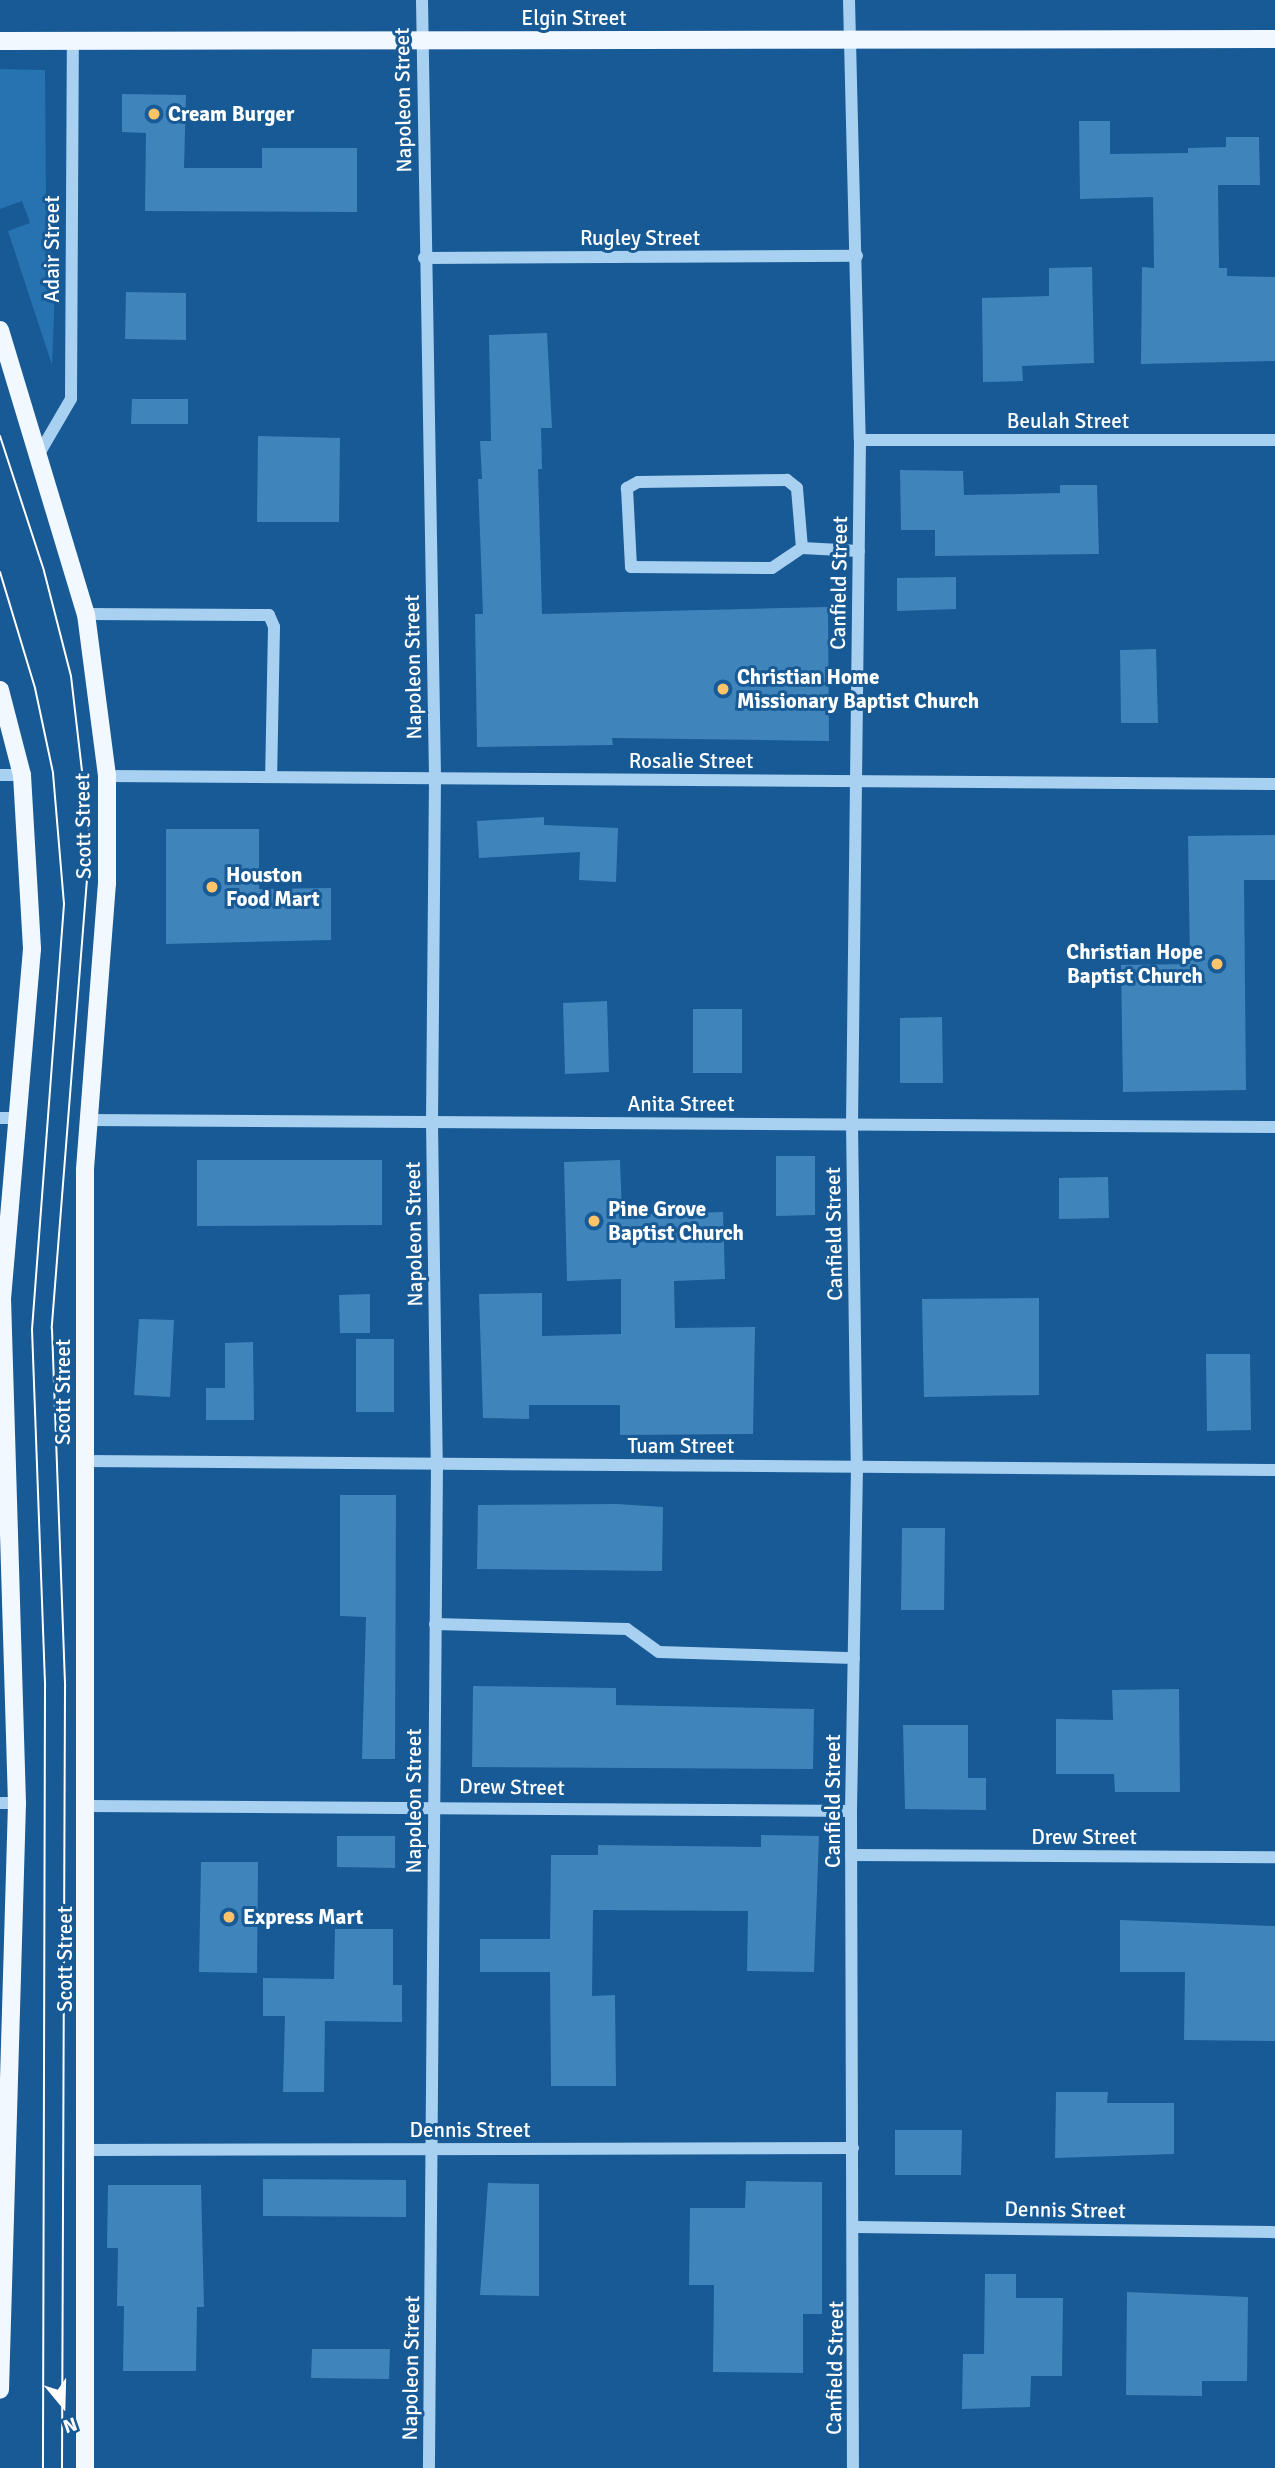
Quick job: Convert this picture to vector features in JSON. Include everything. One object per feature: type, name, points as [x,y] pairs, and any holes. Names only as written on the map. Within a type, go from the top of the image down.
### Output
[{"type":"main road","name":"Elgin Street","points":[[0,41],[73,38],[422,41],[1275,39]]},
{"type":"main road","name":"Scott Street","points":[[0,330],[40,452],[86,614],[107,776],[107,883],[87,1120],[85,2468]]},
{"type":"main road","points":[[0,690],[22,775],[32,949],[9,1118],[2,1298],[2,1463],[9,1803],[0,2390]]},
{"type":"street","name":"Napoleon Street","points":[[422,0],[424,258],[435,778],[432,1122],[437,1464],[429,2468]]},
{"type":"street","name":"Canfield Street","points":[[849,0],[860,440],[852,1124],[857,1467],[851,1811],[855,2227],[853,2468]]},
{"type":"street","name":"Adair Street","points":[[40,452],[71,399],[73,38]]},
{"type":"street","name":"Rugley Street","points":[[424,258],[857,256]]},
{"type":"street","name":"Beulah Street","points":[[860,440],[1275,440]]},
{"type":"street","points":[[802,548],[797,488],[787,480],[638,482],[627,488],[631,567],[772,568],[802,548],[859,551]]},
{"type":"street","points":[[86,614],[269,615],[274,627],[271,777]]},
{"type":"street","points":[[0,775],[22,775]]},
{"type":"street","name":"Rosalie Street","points":[[107,776],[1275,784]]},
{"type":"street","name":"Anita Street","points":[[87,1120],[1275,1127]]},
{"type":"street","name":"Tuam Street","points":[[86,1461],[1275,1470]]},
{"type":"street","points":[[435,1624],[627,1629],[659,1652],[854,1658]]},
{"type":"street","name":"Drew Street","points":[[88,1806],[433,1805],[851,1811]]},
{"type":"street","name":"Drew Street","points":[[851,1855],[1275,1857]]},
{"type":"street","name":"Dennis Street","points":[[87,2150],[853,2148]]},
{"type":"street","name":"Dennis Street","points":[[855,2227],[1275,2232]]},
{"type":"shaded area","points":[[0,69],[45,70],[46,209],[55,287],[52,365],[8,231],[30,223],[22,201],[0,209]]},
{"type":"building","points":[[122,94],[186,95],[184,168],[262,168],[262,148],[357,148],[357,212],[145,211],[146,133],[122,132]]},
{"type":"building","points":[[1079,121],[1110,121],[1110,154],[1188,153],[1188,148],[1226,147],[1226,137],[1259,137],[1260,185],[1218,185],[1219,268],[1227,268],[1227,276],[1275,277],[1275,361],[1141,364],[1142,267],[1154,268],[1153,197],[1080,199]]},
{"type":"building","points":[[1092,267],[1094,363],[1022,366],[1023,381],[983,382],[982,298],[1049,296],[1049,268]]},
{"type":"building","points":[[126,292],[186,293],[186,340],[125,339]]},
{"type":"building","points":[[547,333],[552,428],[541,428],[542,469],[538,469],[542,614],[828,607],[829,741],[612,738],[613,745],[477,747],[475,614],[483,614],[478,479],[482,479],[480,441],[491,441],[489,335]]},
{"type":"building","points":[[132,399],[188,399],[188,424],[131,424]]},
{"type":"building","points":[[258,436],[340,438],[339,522],[257,522]]},
{"type":"building","points":[[900,470],[963,471],[964,495],[1060,493],[1060,485],[1097,485],[1099,554],[935,556],[935,530],[901,530]]},
{"type":"building","points":[[956,577],[956,609],[897,611],[897,578]]},
{"type":"building","points":[[1156,649],[1158,723],[1121,723],[1120,650]]},
{"type":"building","points":[[544,817],[544,825],[618,828],[616,882],[579,880],[580,852],[479,858],[477,821]]},
{"type":"building","name":"Houston Food Mart","points":[[166,829],[259,829],[259,889],[331,888],[331,940],[166,944]]},
{"type":"building","name":"Christian Hope Baptist Church","points":[[1275,835],[1275,880],[1244,880],[1246,1090],[1123,1092],[1121,965],[1190,964],[1188,836]]},
{"type":"building","points":[[607,1001],[609,1072],[565,1074],[563,1003]]},
{"type":"building","points":[[693,1009],[742,1009],[742,1073],[693,1073]]},
{"type":"building","points":[[942,1017],[943,1083],[900,1083],[900,1018]]},
{"type":"building","points":[[776,1156],[815,1156],[815,1215],[776,1216]]},
{"type":"building","points":[[197,1160],[382,1160],[382,1225],[197,1226]]},
{"type":"building","points":[[620,1160],[622,1215],[723,1212],[725,1279],[674,1281],[675,1328],[755,1327],[753,1434],[620,1435],[620,1405],[529,1405],[529,1419],[483,1418],[479,1294],[542,1293],[542,1336],[621,1334],[621,1279],[567,1281],[564,1162]]},
{"type":"building","points":[[1108,1177],[1109,1218],[1059,1219],[1059,1178]]},
{"type":"building","points":[[370,1294],[370,1333],[340,1333],[339,1295]]},
{"type":"building","points":[[1039,1298],[1039,1395],[924,1397],[922,1299]]},
{"type":"building","points":[[139,1319],[174,1320],[170,1397],[134,1395]]},
{"type":"building","points":[[356,1339],[394,1339],[394,1412],[356,1412]]},
{"type":"building","points":[[253,1342],[254,1420],[206,1420],[206,1388],[225,1388],[225,1343]]},
{"type":"building","points":[[1206,1354],[1250,1354],[1251,1430],[1207,1431]]},
{"type":"building","points":[[340,1495],[396,1495],[395,1759],[362,1759],[366,1617],[340,1616]]},
{"type":"building","points":[[617,1504],[663,1507],[662,1571],[477,1569],[478,1505]]},
{"type":"building","points":[[902,1528],[945,1528],[944,1610],[901,1610]]},
{"type":"building","points":[[473,1686],[616,1688],[616,1705],[814,1709],[813,1769],[472,1767]]},
{"type":"building","points":[[1179,1689],[1180,1792],[1115,1792],[1114,1774],[1056,1774],[1056,1719],[1113,1720],[1112,1690]]},
{"type":"building","points":[[903,1725],[968,1725],[968,1778],[986,1778],[986,1810],[905,1809]]},
{"type":"building","points":[[761,1835],[819,1836],[814,1972],[747,1971],[748,1911],[593,1910],[592,1996],[615,1995],[616,2086],[551,2086],[550,1972],[480,1972],[480,1939],[550,1939],[551,1855],[598,1855],[598,1845],[761,1847]]},
{"type":"building","points":[[337,1836],[395,1836],[395,1868],[337,1867]]},
{"type":"building","name":"Express Mart","points":[[201,1862],[258,1862],[257,1973],[199,1972]]},
{"type":"building","points":[[1120,1920],[1275,1926],[1275,2041],[1184,2040],[1185,1972],[1120,1972]]},
{"type":"building","points":[[335,1929],[393,1929],[393,1985],[402,1985],[402,2022],[325,2021],[324,2092],[283,2092],[285,2016],[263,2016],[263,1978],[334,1979]]},
{"type":"building","points":[[1056,2092],[1108,2092],[1107,2103],[1174,2103],[1174,2154],[1055,2158]]},
{"type":"building","points":[[895,2130],[962,2130],[961,2175],[895,2175]]},
{"type":"building","points":[[263,2179],[406,2180],[406,2217],[263,2216]]},
{"type":"building","points":[[746,2181],[822,2182],[822,2314],[803,2314],[803,2373],[713,2372],[714,2285],[689,2285],[690,2208],[745,2208]]},
{"type":"building","points":[[488,2183],[539,2184],[539,2296],[480,2295]]},
{"type":"building","points":[[108,2185],[201,2185],[204,2307],[197,2307],[196,2371],[123,2371],[124,2306],[117,2306],[118,2248],[107,2248]]},
{"type":"building","points":[[985,2274],[1016,2274],[1016,2298],[1063,2298],[1062,2376],[1031,2376],[1030,2407],[962,2409],[963,2354],[984,2354]]},
{"type":"building","points":[[1127,2292],[1248,2297],[1247,2381],[1202,2381],[1202,2396],[1126,2395]]},
{"type":"building","points":[[312,2349],[390,2349],[389,2379],[311,2378]]},
{"type":"tram line","points":[[0,436],[44,571],[71,676],[90,841],[52,1329],[65,1687],[62,2468]]},
{"type":"tram line","points":[[0,572],[35,688],[53,773],[64,904],[32,1329],[45,1687],[43,2468]]},
{"type":"place","name":"Cream Burger","points":[[154,114]]},
{"type":"place","name":"Christian Home Missionary Baptist Church","points":[[723,689]]},
{"type":"place","name":"Houston Food Mart","points":[[212,887]]},
{"type":"place","name":"Christian Hope Baptist Church","points":[[1217,964]]},
{"type":"place","name":"Pine Grove Baptist Church","points":[[594,1221]]},
{"type":"place","name":"Express Mart","points":[[229,1917]]}]
